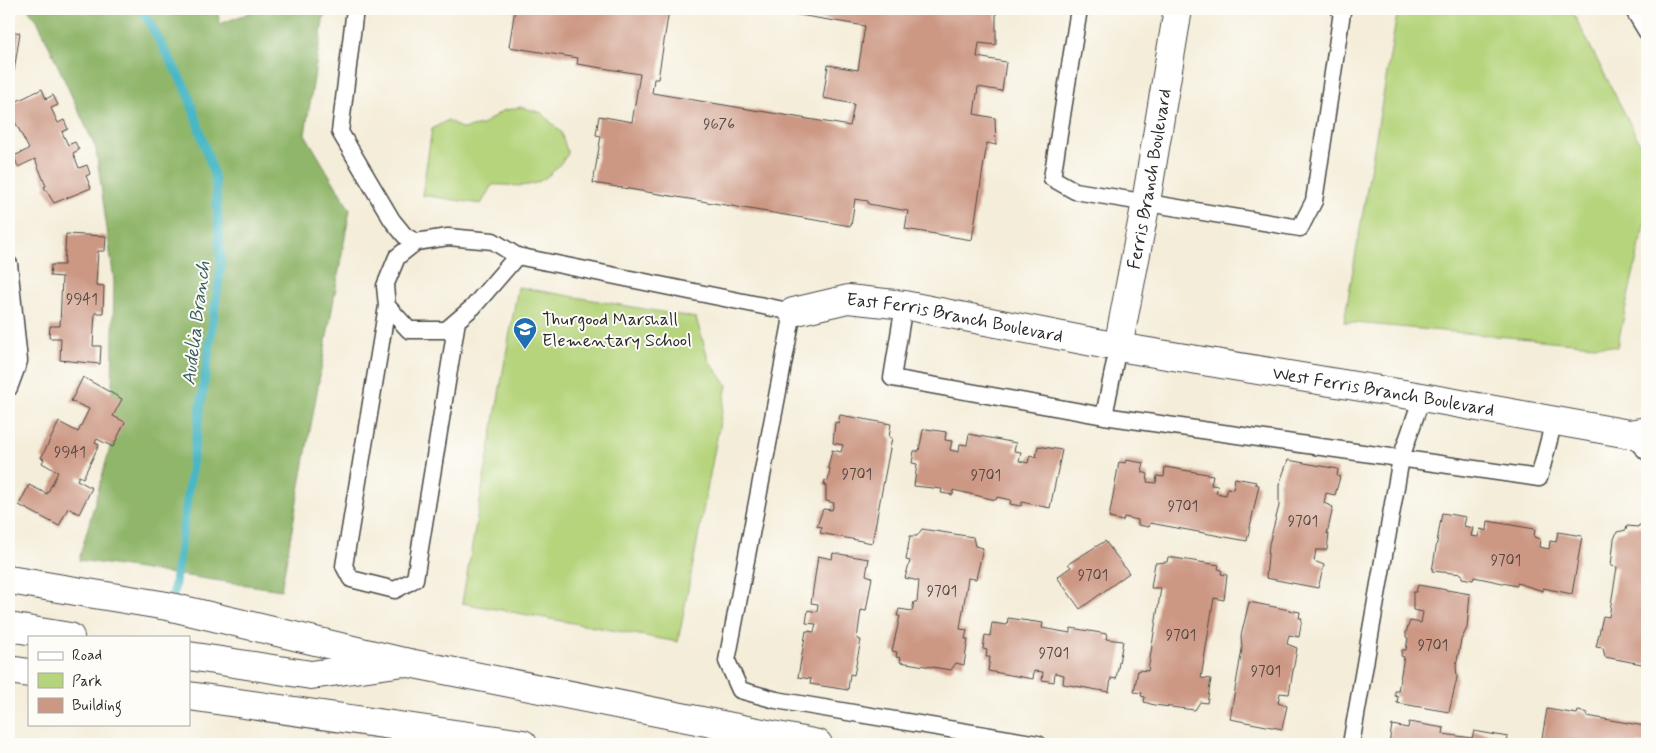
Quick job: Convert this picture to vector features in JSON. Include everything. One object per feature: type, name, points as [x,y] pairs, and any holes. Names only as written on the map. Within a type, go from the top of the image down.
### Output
[{"type":"main road","name":"Ferris Branch Boulevard","points":[[1118,347],[1146,202],[1178,9]]},
{"type":"main road","name":"East Ferris Branch Boulevard","points":[[793,312],[848,299],[904,306],[1118,347]]},
{"type":"main road","name":"West Ferris Branch Boulevard","points":[[1118,347],[1422,396],[1554,421],[1643,434]]},
{"type":"main road","points":[[9,580],[168,606],[404,662],[818,744]]},
{"type":"main road","points":[[9,627],[64,636]]},
{"type":"main road","points":[[190,656],[310,675],[404,662]]},
{"type":"main road","points":[[9,670],[28,673]]},
{"type":"main road","points":[[190,696],[523,744]]},
{"type":"lane","points":[[356,9],[340,132],[392,220],[405,236],[416,242]]},
{"type":"lane","points":[[1079,9],[1052,178],[1075,191],[1300,228],[1314,201],[1342,12],[1339,9]]},
{"type":"lane","points":[[1633,9],[1647,32]]},
{"type":"lane","points":[[457,321],[415,579],[395,590],[351,579],[344,566],[387,306],[385,286],[397,257],[416,242],[448,237],[493,241],[517,256],[793,312],[728,661],[740,690],[776,700],[1038,744]]},
{"type":"lane","points":[[387,306],[408,330],[446,330],[473,307],[517,256]]},
{"type":"lane","points":[[9,264],[19,361],[9,388]]},
{"type":"lane","points":[[904,306],[892,378],[1104,416],[1539,478],[1554,421]]},
{"type":"lane","points":[[1104,416],[1118,347]]},
{"type":"lane","points":[[1351,744],[1401,458],[1422,396]]},
{"type":"green space","points":[[28,9],[217,9],[220,24],[259,9],[325,9],[305,134],[350,210],[281,590],[79,560],[111,444],[114,281],[96,149],[37,20]]},
{"type":"green space","points":[[1398,9],[1571,9],[1647,157],[1647,212],[1617,347],[1344,322]]},
{"type":"green space","points":[[521,107],[542,113],[561,132],[568,154],[551,173],[540,181],[528,185],[492,185],[481,204],[422,195],[432,129],[448,120],[462,129],[482,125],[502,111]]},
{"type":"green space","points":[[518,287],[696,318],[709,361],[727,385],[678,642],[462,603]]},
{"type":"building","points":[[515,9],[667,9],[669,10],[658,79],[654,79],[652,93],[850,126],[854,104],[823,98],[828,65],[858,70],[865,26],[763,9],[996,9],[996,45],[979,43],[977,57],[1006,62],[1002,91],[978,87],[974,114],[995,118],[996,145],[987,143],[972,240],[905,229],[908,211],[868,204],[868,201],[855,199],[851,226],[593,183],[601,136],[596,135],[599,116],[632,122],[640,74],[577,64],[578,58],[509,47]]},
{"type":"building","points":[[9,30],[20,33],[14,71],[9,70]]},
{"type":"building","points":[[42,89],[46,99],[53,95],[58,105],[51,108],[58,123],[64,120],[68,129],[62,132],[68,145],[75,142],[79,150],[73,153],[79,168],[87,165],[90,174],[86,176],[91,188],[54,203],[44,187],[46,186],[35,159],[18,167],[14,156],[29,149],[9,110],[9,105]]},
{"type":"building","points":[[66,234],[106,236],[105,251],[98,251],[96,285],[104,286],[103,313],[95,313],[93,346],[101,346],[100,364],[60,360],[61,338],[49,338],[50,326],[60,326],[62,277],[50,276],[51,265],[64,265]]},
{"type":"building","points":[[83,377],[122,399],[113,416],[125,422],[113,447],[97,439],[95,443],[99,445],[83,478],[79,476],[77,480],[92,488],[79,514],[68,508],[59,526],[19,505],[29,485],[47,494],[58,472],[42,463],[44,459],[41,458],[59,422],[78,432],[89,409],[71,401]]},
{"type":"building","points":[[840,415],[891,424],[889,437],[892,438],[872,543],[820,533],[822,527],[817,526],[823,509],[832,510],[834,503],[826,501],[826,486],[824,485],[825,480],[828,481],[830,468],[828,468],[832,450],[841,452],[843,445],[833,443],[835,422],[838,423]]},
{"type":"building","points":[[923,430],[946,432],[945,440],[952,441],[950,450],[959,452],[960,444],[967,445],[969,434],[1016,443],[1014,451],[1021,452],[1019,461],[1028,463],[1030,455],[1036,457],[1038,446],[1062,450],[1050,508],[1022,502],[1021,506],[1010,504],[1011,500],[997,497],[996,500],[953,490],[953,495],[941,493],[942,489],[914,486],[917,464],[912,463],[914,451],[919,451]]},
{"type":"building","points":[[1126,460],[1144,463],[1142,472],[1148,474],[1147,482],[1156,483],[1157,476],[1164,477],[1165,467],[1213,475],[1211,485],[1218,486],[1216,493],[1226,495],[1227,488],[1233,489],[1235,478],[1256,482],[1255,484],[1259,485],[1247,541],[1150,523],[1149,527],[1138,525],[1138,520],[1124,517],[1123,521],[1109,518],[1119,462],[1125,463]]},
{"type":"building","points":[[1288,460],[1338,469],[1337,476],[1340,477],[1335,495],[1326,493],[1324,503],[1333,507],[1327,534],[1329,534],[1327,550],[1316,550],[1314,561],[1324,565],[1318,588],[1266,578],[1269,544],[1279,506],[1279,485]]},
{"type":"building","points":[[1442,513],[1466,517],[1464,526],[1473,528],[1471,536],[1478,537],[1480,529],[1487,531],[1488,521],[1535,529],[1534,537],[1540,539],[1539,547],[1549,549],[1550,541],[1556,542],[1558,532],[1582,536],[1572,594],[1543,588],[1543,591],[1517,583],[1517,586],[1474,577],[1473,580],[1462,578],[1462,574],[1432,571]]},
{"type":"building","points":[[1639,525],[1647,527],[1647,665],[1605,657],[1603,648],[1596,647],[1603,616],[1609,617],[1617,567],[1611,566],[1614,539],[1617,532],[1626,530],[1627,526],[1638,527]]},
{"type":"building","points":[[922,529],[973,537],[975,546],[983,548],[976,579],[968,578],[960,629],[967,630],[965,639],[968,639],[964,665],[956,663],[951,670],[900,662],[901,658],[896,657],[897,652],[892,651],[900,616],[897,616],[899,609],[912,611],[914,602],[917,602],[919,581],[905,578],[910,561],[906,560],[910,536],[917,536]]},
{"type":"building","points":[[1105,541],[1129,573],[1080,609],[1057,577],[1071,567],[1068,564]]},
{"type":"building","points":[[833,553],[869,559],[866,575],[872,577],[866,611],[861,610],[857,639],[861,640],[854,675],[850,674],[848,690],[810,684],[811,679],[798,677],[806,631],[814,632],[816,624],[806,623],[808,610],[817,612],[818,604],[811,603],[818,556],[832,559]]},
{"type":"building","points":[[1168,557],[1219,565],[1218,569],[1222,570],[1221,574],[1227,575],[1224,600],[1214,598],[1201,678],[1211,679],[1207,703],[1200,702],[1195,710],[1154,705],[1144,702],[1145,697],[1141,696],[1142,693],[1134,692],[1138,670],[1148,671],[1161,588],[1151,588],[1155,563],[1167,562]]},
{"type":"building","points":[[1418,585],[1470,594],[1467,628],[1461,640],[1456,666],[1457,678],[1449,712],[1397,703],[1398,697],[1395,696],[1395,691],[1398,691],[1404,657],[1401,656],[1402,650],[1406,650],[1408,638],[1406,637],[1406,632],[1410,621],[1421,623],[1423,612],[1413,610],[1413,592],[1416,592]]},
{"type":"building","points":[[1249,602],[1300,612],[1299,618],[1302,618],[1299,637],[1289,635],[1287,644],[1297,648],[1289,694],[1280,693],[1278,703],[1287,706],[1282,729],[1230,719],[1242,649],[1241,636]]},
{"type":"building","points":[[1008,618],[1043,623],[1042,628],[1070,633],[1071,628],[1107,634],[1106,639],[1123,641],[1116,679],[1111,678],[1109,692],[1063,684],[1064,675],[1055,673],[1054,682],[1042,680],[1043,672],[1034,671],[1033,679],[988,671],[990,657],[986,657],[987,650],[983,649],[985,635],[990,636],[992,623],[1007,625]]},
{"type":"building","points":[[1547,709],[1577,714],[1578,711],[1588,713],[1587,716],[1645,726],[1647,721],[1647,744],[1541,744]]},
{"type":"building","points":[[1409,722],[1444,728],[1443,734],[1472,738],[1474,731],[1508,737],[1507,744],[1389,744],[1392,725],[1408,728]]},
{"type":"waterway","name":"Audelia Branch","points":[[142,9],[187,91],[215,178],[221,266],[173,596]]},
{"type":"place","name":"Thurgood Marshall Elementary School","points":[[525,350]]}]
